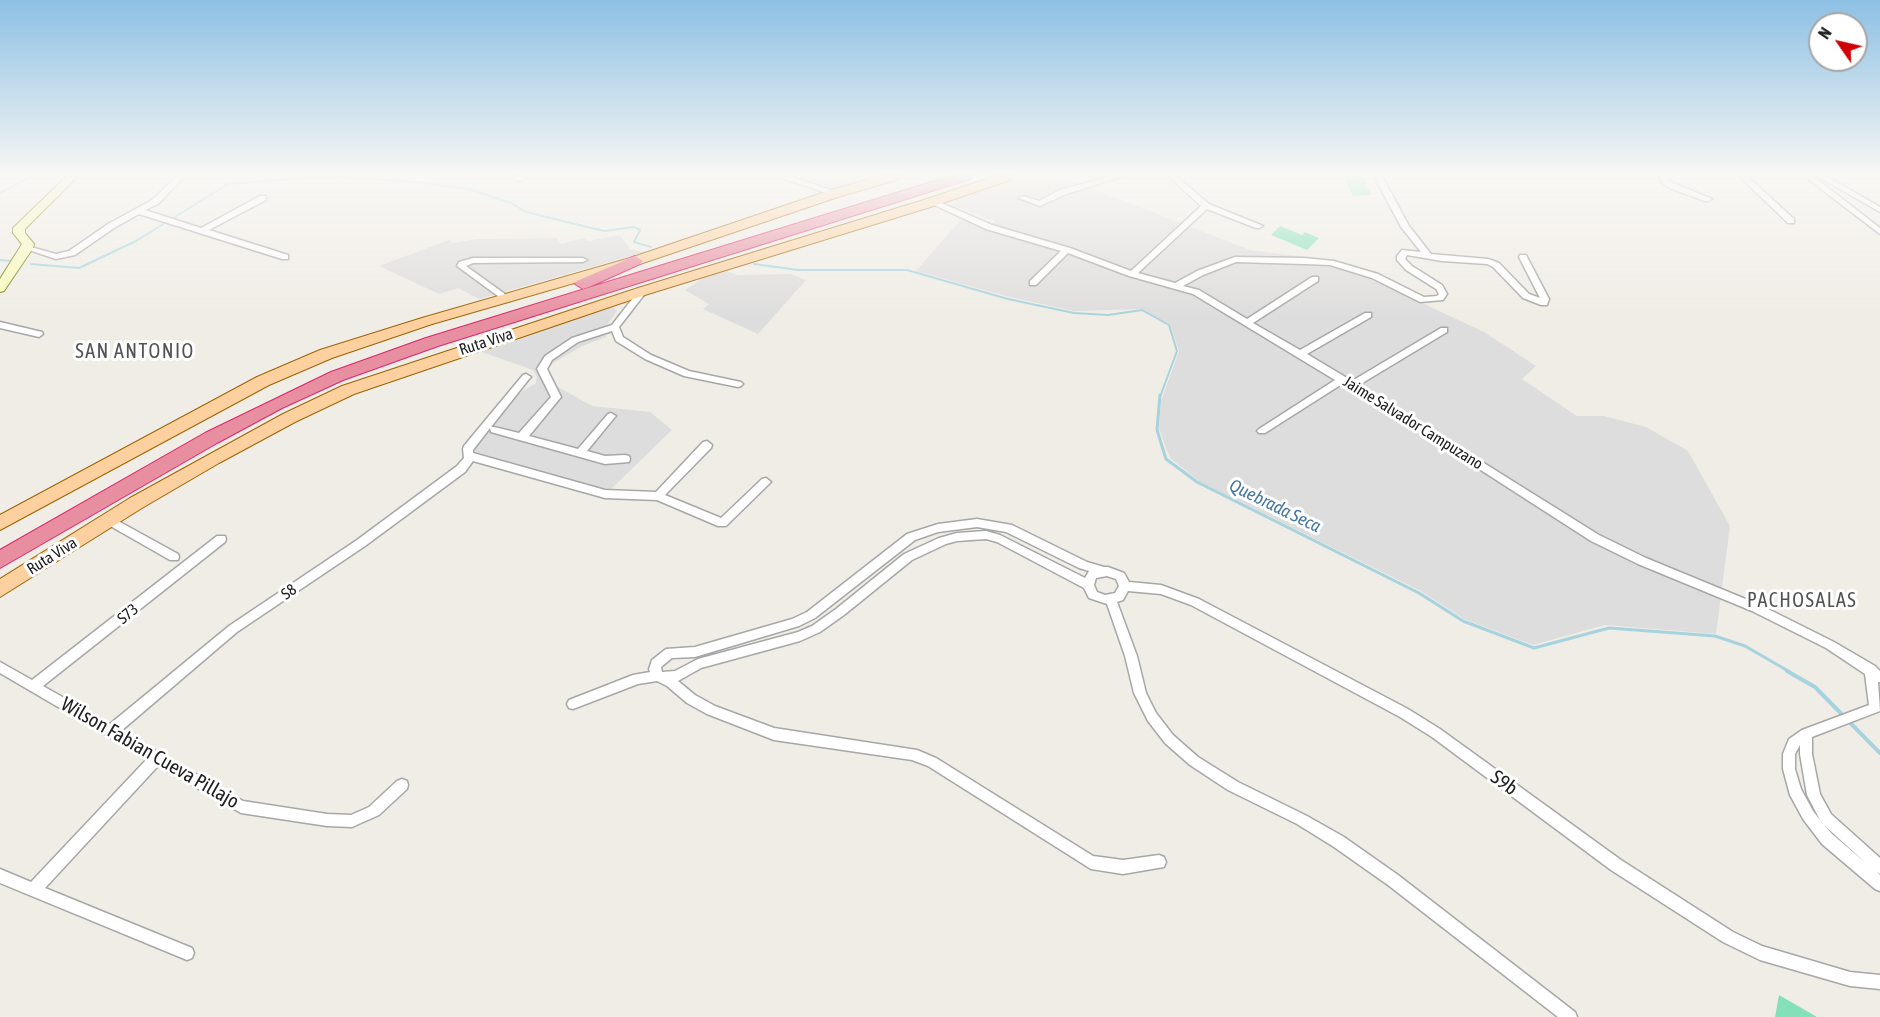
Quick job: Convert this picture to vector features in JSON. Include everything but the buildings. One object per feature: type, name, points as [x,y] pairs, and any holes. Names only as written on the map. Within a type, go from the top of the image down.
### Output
[{"type":"highway","name":"Ruta Viva","points":[[0,544],[204,428],[269,394],[332,365],[780,223]]},
{"type":"highway","name":"Ruta Viva","points":[[0,560],[211,438],[276,404],[337,376],[432,342],[813,223]]},
{"type":"highway","points":[[572,288],[635,261]]},
{"type":"main road","points":[[0,288],[27,248],[28,244],[19,233],[19,228],[24,223]]},
{"type":"main road","points":[[0,523],[263,381],[326,354],[635,261],[746,223]]},
{"type":"main road","name":"Ruta Viva","points":[[0,589],[109,520],[213,459],[289,418],[348,390],[643,291],[857,223]]},
{"type":"street","points":[[27,248],[53,256],[66,255],[116,223]]},
{"type":"street","points":[[181,223],[285,257]]},
{"type":"street","points":[[203,230],[215,223]]},
{"type":"street","name":"Jaime Salvador Campuzano","points":[[981,223],[1067,250],[1132,274],[1196,292],[1347,382],[1595,538],[1642,561],[1756,608],[1830,645],[1875,674]]},
{"type":"street","points":[[1132,274],[1187,223]]},
{"type":"street","points":[[1252,223],[1259,226]]},
{"type":"street","points":[[1403,223],[1427,255]]},
{"type":"street","points":[[1032,283],[1067,250]]},
{"type":"street","points":[[1176,286],[1200,273],[1235,259],[1304,261],[1330,263],[1364,273],[1416,297],[1432,300],[1440,298],[1443,294],[1439,287],[1408,268],[1401,256],[1405,252],[1442,259],[1488,262],[1496,266],[1526,296],[1544,303],[1545,300],[1522,257]]},
{"type":"street","points":[[506,299],[461,266],[462,264],[473,261],[583,260]]},
{"type":"street","points":[[1248,322],[1315,279]]},
{"type":"street","points":[[522,437],[556,396],[542,369],[548,358],[575,340],[615,327],[643,291]]},
{"type":"street","points":[[1300,354],[1368,315]]},
{"type":"street","points":[[0,325],[39,334]]},
{"type":"street","points":[[615,327],[615,334],[619,339],[648,357],[687,374],[738,384]]},
{"type":"street","points":[[1262,431],[1444,330]]},
{"type":"street","name":"S8","points":[[111,731],[234,629],[361,543],[461,469],[469,458],[468,448],[526,377]]},
{"type":"street","points":[[580,453],[610,416]]},
{"type":"street","points":[[494,430],[605,460],[625,459]]},
{"type":"street","points":[[658,496],[707,445]]},
{"type":"street","points":[[469,458],[474,456],[605,494],[658,496],[722,523],[766,482]]},
{"type":"street","points":[[109,520],[174,557]]},
{"type":"street","points":[[573,704],[637,679],[660,677],[677,676],[698,664],[800,636],[830,620],[908,557],[957,537],[1000,538],[1088,585],[1093,595],[1098,598],[1112,600],[1123,592],[1125,586],[1120,576],[1115,573],[1083,566],[1008,528],[977,523],[938,528],[911,537],[803,619],[787,627],[695,652],[670,653],[656,664],[655,669],[660,677],[711,710],[774,734],[913,754],[933,762],[1091,862],[1123,867],[1159,862]]},
{"type":"street","name":"S73","points":[[33,686],[221,539]]},
{"type":"street","points":[[1088,585],[1091,575],[1102,570]]},
{"type":"street","name":"S9b","points":[[1125,586],[1161,590],[1196,602],[1404,713],[1436,733],[1616,865],[1728,937],[1760,953],[1850,979],[1880,982]]},
{"type":"street","points":[[1112,600],[1131,656],[1140,693],[1152,717],[1169,739],[1194,761],[1233,786],[1302,820],[1339,842],[1393,880],[1570,1017]]},
{"type":"street","name":"Wilson Fabian Cueva Pillajo","points":[[0,667],[241,807],[327,820],[352,821],[374,811],[402,785]]},
{"type":"street","points":[[1875,674],[1875,708],[1812,731],[1793,743],[1789,754],[1789,769],[1795,791],[1808,815],[1827,839],[1880,884]]},
{"type":"street","points":[[1812,731],[1808,770],[1818,803],[1826,818],[1880,867]]},
{"type":"street","points":[[33,890],[157,758]]},
{"type":"street","points":[[0,876],[187,953]]},
{"type":"shaded area","name":"PACHOSALAS","points":[[957,223],[976,223],[988,228],[993,223],[1182,223],[1250,250],[1330,260],[1484,332],[1536,366],[1522,379],[1577,416],[1604,416],[1646,427],[1688,451],[1730,526],[1716,634],[1605,625],[1533,645],[1464,619],[1419,590],[1200,482],[1170,458],[1159,429],[1161,401],[1179,351],[1170,324],[1141,309],[1074,311],[1010,297],[916,271]]},
{"type":"shaded area","points":[[620,235],[630,249],[645,252],[479,299],[458,288],[439,294],[379,266],[449,240],[453,243],[476,239],[557,238],[561,244],[583,238],[589,241]]},
{"type":"shaded area","points":[[724,270],[737,275],[791,274],[806,280],[758,334],[703,309],[709,304],[685,290],[704,277]]},
{"type":"shaded area","points":[[611,306],[617,311],[607,325],[601,327],[606,337],[582,346],[552,364],[548,369],[553,384],[592,406],[650,412],[672,430],[609,491],[476,452],[473,447],[521,392],[536,383],[537,377],[533,370],[476,350]]},
{"type":"green space","points":[[1280,226],[1302,235],[1305,232],[1319,238],[1307,250],[1271,235]]},
{"type":"green space","points":[[1779,995],[1817,1017],[1775,1017]]},
{"type":"waterway","name":"Quebrada Seca","points":[[31,264],[79,268],[136,241],[164,223]]},
{"type":"waterway","name":"Quebrada Seca","points":[[573,223],[604,231],[634,227],[640,230],[634,242],[651,247]]},
{"type":"waterway","name":"Quebrada Seca","points":[[0,260],[11,261]]},
{"type":"waterway","name":"Quebrada Seca","points":[[754,264],[798,270],[907,270],[1008,299],[1074,313],[1108,315],[1142,310],[1169,325],[1177,351],[1160,397]]},
{"type":"waterway","name":"Quebrada Seca","points":[[1160,395],[1157,430],[1166,459],[1197,482],[1419,593],[1463,621],[1534,648],[1609,628],[1715,636],[1745,646],[1790,672]]},
{"type":"waterway","name":"Quebrada Seca","points":[[1787,671],[1815,687],[1880,753]]},
{"type":"district","name":"SAN ANTONIO","points":[[135,352]]},
{"type":"district","name":"PACHOSALAS","points":[[1802,601]]}]
